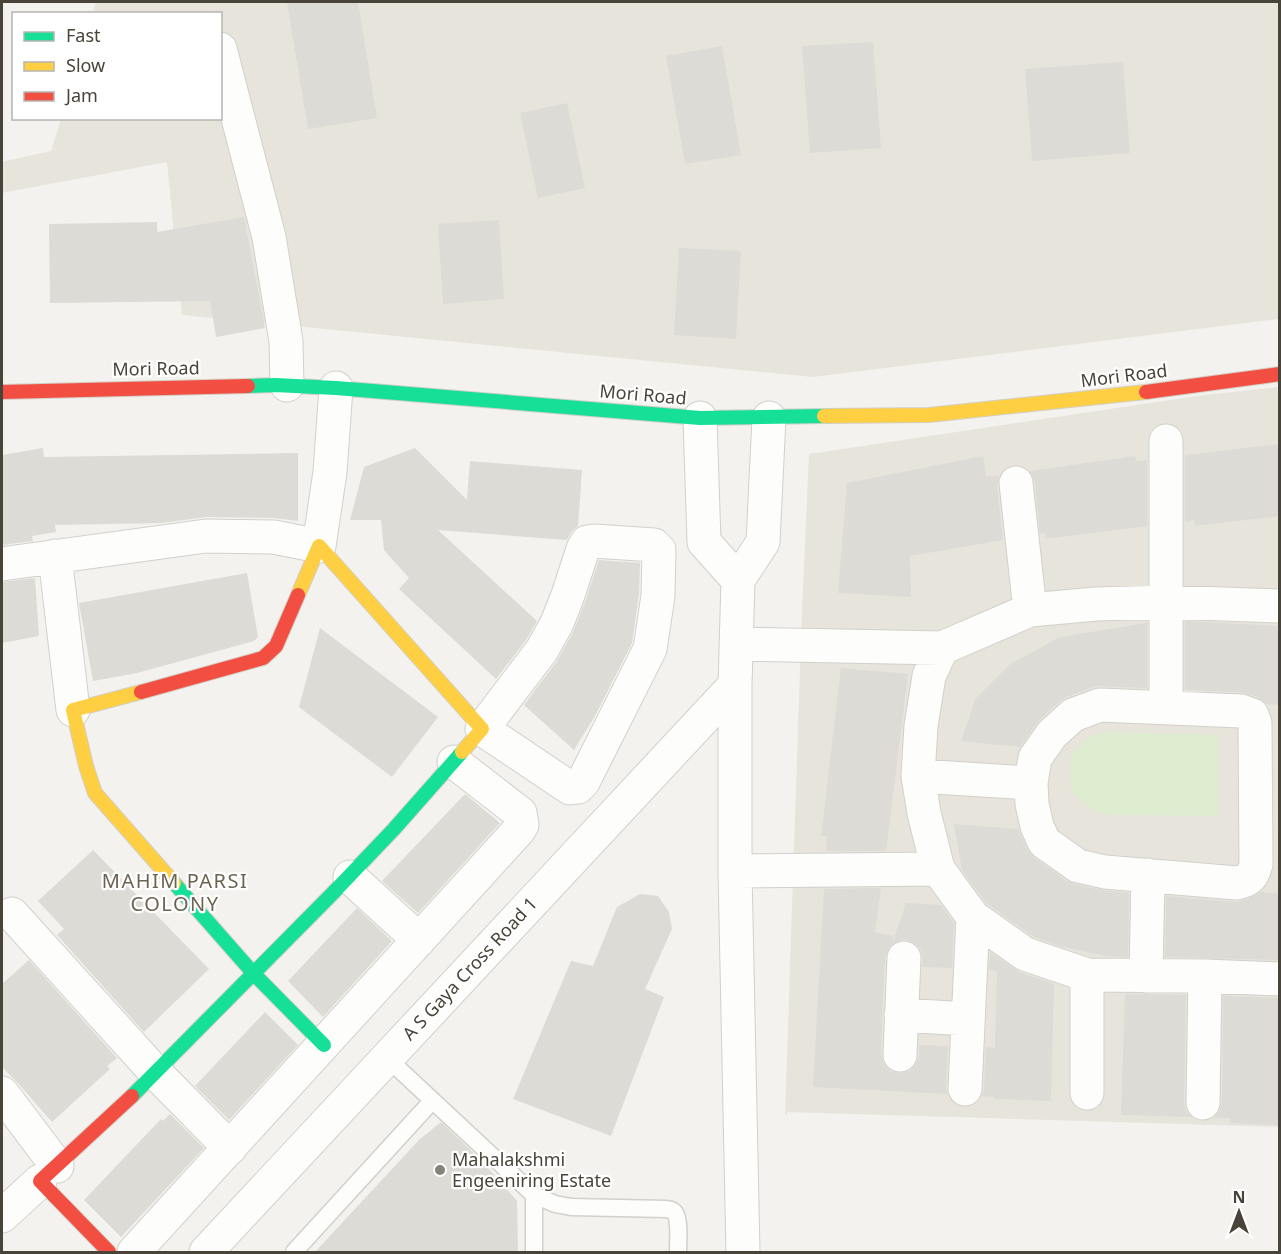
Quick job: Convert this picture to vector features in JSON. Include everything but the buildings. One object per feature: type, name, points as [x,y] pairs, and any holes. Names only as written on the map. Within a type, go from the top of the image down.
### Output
[{"type":"street","points":[[222,57],[269,237],[286,341],[281,385]]},
{"type":"street","points":[[250,216],[281,385]]},
{"type":"street","name":"Mori Road","points":[[2,392],[281,385],[700,418],[770,418],[929,415],[1129,394],[1280,374]]},
{"type":"street","points":[[73,710],[263,658],[276,646],[319,546],[330,472],[336,388]]},
{"type":"street","points":[[700,418],[704,542],[738,580]]},
{"type":"street","points":[[743,1252],[735,871],[735,686],[738,580],[763,542],[770,418]]},
{"type":"street","points":[[1166,441],[1167,707]]},
{"type":"street","points":[[1016,483],[1030,610]]},
{"type":"street","points":[[2,564],[206,536],[274,537],[319,546],[482,729],[570,788],[578,787],[584,782],[650,649],[658,596],[659,550],[654,545],[587,542],[557,623],[542,650],[482,729],[454,762],[350,877],[156,1073],[2,1216]]},
{"type":"street","points":[[55,556],[73,710],[95,793],[254,974],[324,1045]]},
{"type":"street","points":[[736,644],[942,648],[1030,610],[1096,604],[1167,602],[1280,606]]},
{"type":"street","points":[[942,648],[929,676],[921,726],[918,776],[924,813],[938,869],[973,917],[1025,954],[1087,975],[1280,979]]},
{"type":"street","name":"A S Gaya Cross Road 1","points":[[206,1252],[735,686]]},
{"type":"street","points":[[1100,705],[1241,711],[1252,715],[1267,792],[1253,874],[1246,881],[1237,882],[1105,872],[1078,866],[1044,842],[1037,826],[1032,804],[1031,783],[1035,758],[1052,734],[1074,715],[1100,705]]},
{"type":"street","points":[[134,1252],[522,825],[520,813],[516,809],[454,762]]},
{"type":"street","points":[[918,776],[1031,783]]},
{"type":"street","points":[[735,871],[938,869]]},
{"type":"street","points":[[1146,976],[1148,875]]},
{"type":"street","points":[[350,877],[419,940]]},
{"type":"street","points":[[964,1089],[973,917]]},
{"type":"street","points":[[12,927],[230,1148]]},
{"type":"street","points":[[900,1055],[904,958]]},
{"type":"street","points":[[1087,975],[1087,1093]]},
{"type":"street","points":[[1203,1103],[1205,976]]},
{"type":"street","points":[[901,1015],[968,1019]]},
{"type":"street","points":[[2,1093],[48,1174],[109,1252]]},
{"type":"lane","points":[[387,1058],[534,1195],[555,1204],[571,1207],[673,1210],[678,1223],[678,1252]]},
{"type":"lane","points":[[294,1252],[432,1101]]},
{"type":"lane","points":[[534,1195],[534,1252]]},
{"type":"shaded area","points":[[96,2],[1279,2],[1279,319],[813,377],[182,315],[167,162],[2,193],[2,162],[51,151],[61,120],[222,120],[222,12],[93,12]]},
{"type":"shaded area","points":[[1279,387],[1279,1127],[788,1112],[785,1115],[809,454],[1204,395]]},
{"type":"green space","points":[[1114,732],[1218,735],[1218,816],[1114,815],[1094,811],[1081,801],[1073,793],[1070,780],[1071,754],[1092,735]]},
{"type":"traffic: fast","points":[[248,386],[336,388],[700,418],[824,416]]},
{"type":"traffic: fast","points":[[132,1096],[333,893],[394,829],[462,752]]},
{"type":"traffic: fast","points":[[174,883],[254,974],[324,1045]]},
{"type":"traffic: slow","points":[[824,416],[929,415],[1146,392]]},
{"type":"traffic: slow","points":[[298,595],[319,546],[482,729],[462,752]]},
{"type":"traffic: slow","points":[[141,692],[73,710],[95,793],[174,883]]},
{"type":"traffic: jam","points":[[1146,392],[1280,374]]},
{"type":"traffic: jam","points":[[2,392],[248,386]]},
{"type":"traffic: jam","points":[[141,692],[263,658],[276,646],[298,595]]},
{"type":"traffic: jam","points":[[109,1252],[40,1181],[132,1096]]},
{"type":"place","name":"Mahalakshmi Engeeniring Estate","points":[[440,1170]]},
{"type":"district","name":"MAHIM PARSI COLONY","points":[[175,892]]}]
